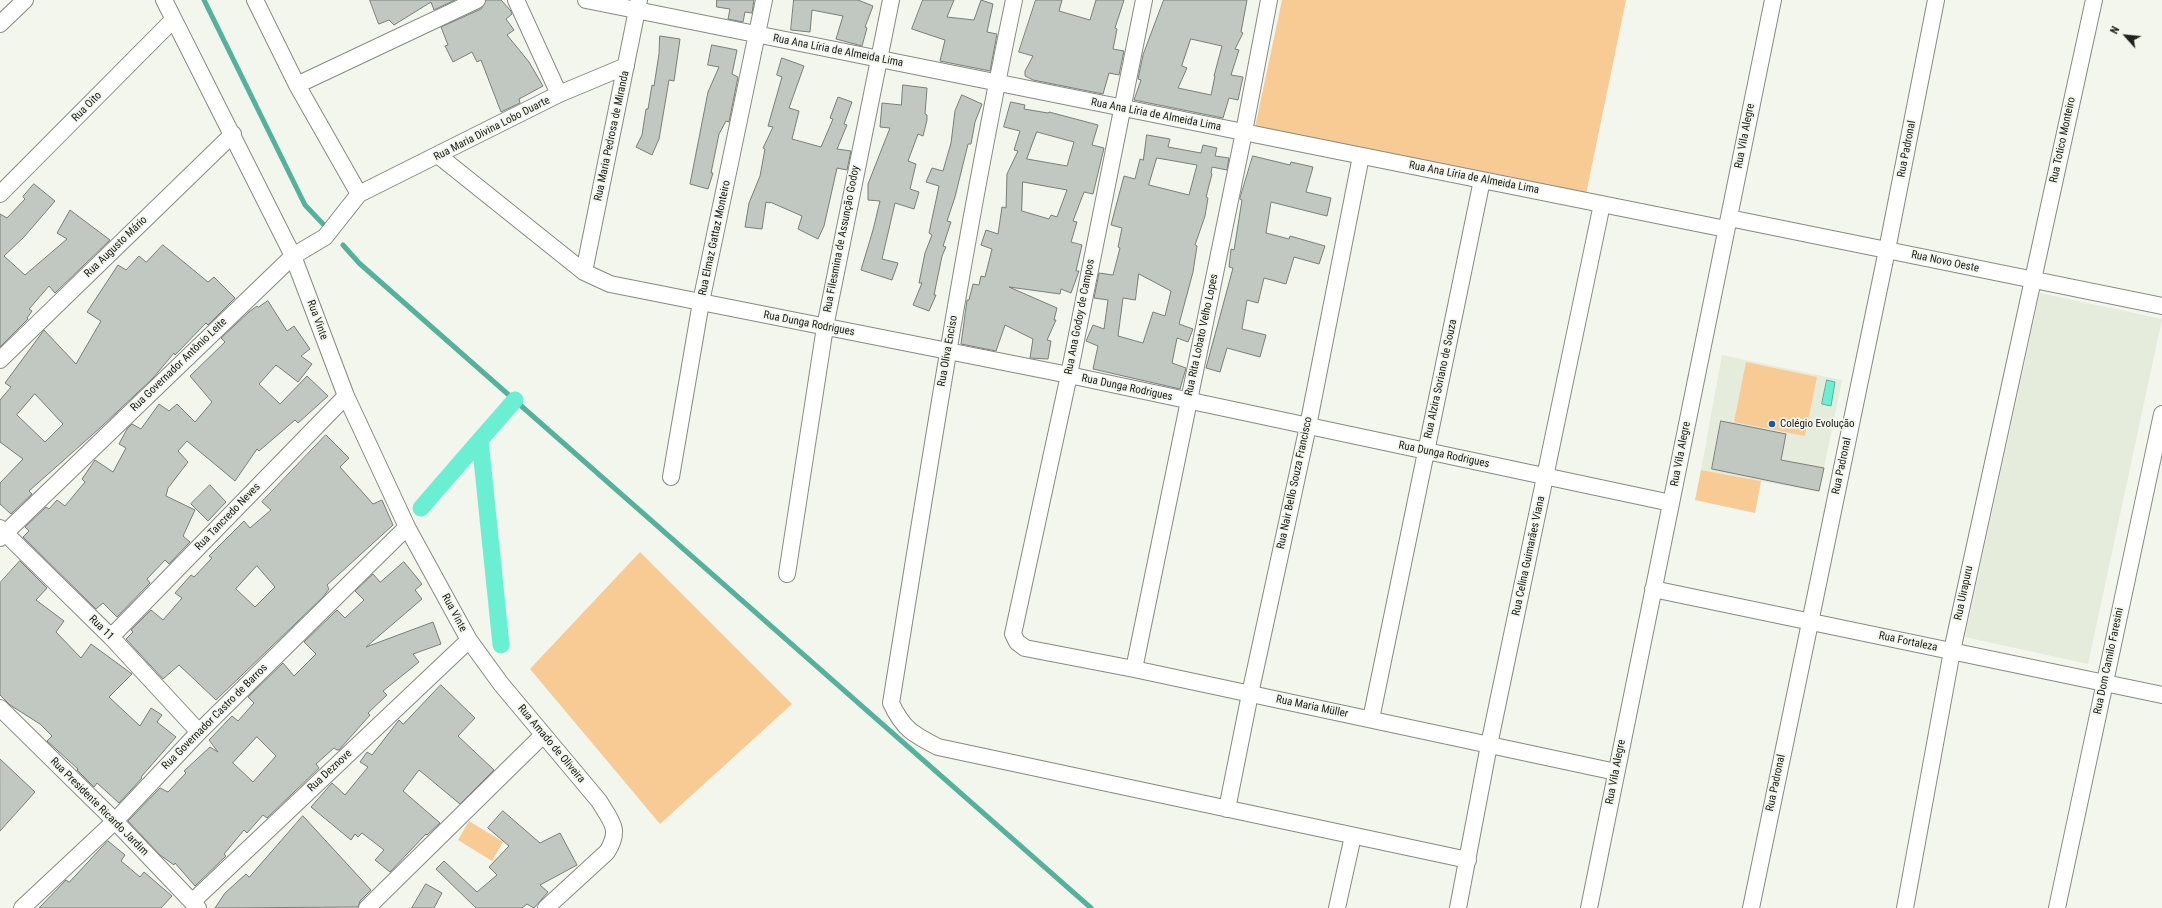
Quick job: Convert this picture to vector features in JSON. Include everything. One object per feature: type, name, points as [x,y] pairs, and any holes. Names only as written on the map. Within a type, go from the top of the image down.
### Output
[{"type":"street","points":[[0,24],[25,0]]},
{"type":"street","name":"Rua Vinte","points":[[164,0],[233,134],[293,256],[346,396],[407,526],[469,640]]},
{"type":"street","points":[[255,0],[297,85],[358,194]]},
{"type":"street","points":[[297,85],[477,0]]},
{"type":"street","points":[[516,0],[559,94]]},
{"type":"street","name":"Rua Ana Líria de Almeida Lima","points":[[586,0],[638,5],[757,34],[1602,204],[1728,223]]},
{"type":"street","name":"Rua Elmaz Gattaz Monteiro","points":[[671,478],[701,302],[764,0]]},
{"type":"street","name":"Rua Filesmina de Assunção Godoy","points":[[787,574],[825,327],[892,0]]},
{"type":"street","name":"Rua Oliva Enciso","points":[[1014,0],[997,83],[948,351],[891,703],[899,721],[917,736],[938,747],[1227,809]]},
{"type":"street","name":"Rua Ana Godoy de Campos","points":[[1013,634],[1069,375],[1121,108],[1144,0]]},
{"type":"street","name":"Rua Rita Lobato Velho Lopes","points":[[1134,669],[1244,132],[1269,0]]},
{"type":"street","name":"Rua Vila Alegre","points":[[1589,908],[1773,0]]},
{"type":"street","name":"Rua Padronal","points":[[1751,908],[1887,250],[1936,0]]},
{"type":"street","name":"Rua Totico Monteiro","points":[[2033,280],[2094,0]]},
{"type":"street","name":"Rua Maria Pedrosa de Miranda","points":[[584,272],[638,5]]},
{"type":"street","name":"Rua Oito","points":[[0,194],[173,20]]},
{"type":"street","name":"Rua Maria Divina Lobo Duarte","points":[[358,194],[438,156],[559,94],[626,66]]},
{"type":"street","name":"Rua Augusto Mário","points":[[0,360],[233,134]]},
{"type":"street","name":"Rua Dunga Rodrigues","points":[[438,156],[584,272],[610,284],[1069,375],[1671,503]]},
{"type":"street","name":"Rua Nair Bello Souza Francisco","points":[[1227,809],[1250,694],[1308,426],[1361,156]]},
{"type":"street","name":"Rua Alzira Soriano de Souza","points":[[1371,720],[1482,180]]},
{"type":"street","name":"Rua Governador Antônio Leite","points":[[2,533],[293,256],[325,237],[358,194]]},
{"type":"street","name":"Rua Celina Guimarães Viana","points":[[1458,908],[1489,745],[1602,204]]},
{"type":"street","name":"Rua Novo Oeste","points":[[1728,223],[1887,250],[2162,306]]},
{"type":"street","name":"Rua Uirapuru","points":[[1905,908],[1952,651],[2033,280]]},
{"type":"street","name":"Rua Tancredo Neves","points":[[111,637],[346,396]]},
{"type":"street","name":"Rua Dom Camilo Faresini","points":[[2057,908],[2162,414]]},
{"type":"street","name":"Rua Governador Castro de Barros","points":[[29,906],[115,821],[199,732],[407,526]]},
{"type":"street","name":"Rua 11","points":[[2,533],[111,637],[199,732]]},
{"type":"street","name":"Rua Fortaleza","points":[[1653,588],[2162,695]]},
{"type":"street","name":"Rua Maria Müller","points":[[1013,634],[1017,642],[1025,648],[1134,669],[1616,772]]},
{"type":"street","name":"Rua Amado de Oliveira","points":[[469,640],[501,684],[600,801],[612,822],[615,834],[614,841],[607,852],[546,908]]},
{"type":"street","name":"Rua Deznove","points":[[195,905],[469,640]]},
{"type":"street","name":"Rua Presidente Ricardo Jardim","points":[[0,708],[115,821],[195,905]]},
{"type":"street","points":[[367,908],[543,734]]},
{"type":"street","points":[[1227,809],[1468,860]]},
{"type":"street","points":[[1337,908],[1353,836]]},
{"type":"shaded area","points":[[1282,0],[1626,0],[1586,194],[1255,127]]},
{"type":"shaded area","points":[[2040,293],[2162,319],[2088,664],[1965,637]]},
{"type":"shaded area","name":"Colégio Evolução","points":[[1722,355],[1842,380],[1819,492],[1701,470]]},
{"type":"shaded area","points":[[1746,362],[1817,377],[1805,436],[1734,422]]},
{"type":"shaded area","points":[[1827,380],[1835,382],[1831,406],[1822,404]]},
{"type":"shaded area","points":[[1701,470],[1761,481],[1755,513],[1695,500]]},
{"type":"shaded area","points":[[640,552],[792,704],[660,824],[530,669]]},
{"type":"shaded area","points":[[469,821],[503,842],[492,861],[458,840]]},
{"type":"building","points":[[370,0],[455,0],[434,10],[431,2],[394,25],[389,20],[379,24]]},
{"type":"building","points":[[486,0],[501,0],[511,11],[512,14],[506,19],[514,30],[507,35],[529,62],[543,86],[519,99],[520,103],[501,112],[481,60],[477,62],[472,52],[453,62],[445,46],[448,45],[441,27],[481,9]]},
{"type":"building","points":[[717,0],[754,0],[752,13],[745,12],[743,22],[728,19],[730,9],[717,7]]},
{"type":"building","points":[[794,0],[858,0],[873,6],[865,27],[867,28],[862,46],[836,39],[843,16],[812,10],[810,32],[791,30]]},
{"type":"building","points":[[923,0],[954,0],[947,17],[974,20],[981,0],[993,4],[987,32],[997,34],[990,71],[940,61],[945,40],[912,29]]},
{"type":"building","points":[[1036,0],[1062,0],[1059,11],[1090,20],[1096,0],[1124,0],[1115,28],[1117,29],[1113,49],[1124,51],[1119,75],[1109,73],[1103,94],[1033,80],[1025,76],[1025,71],[1033,56],[1019,52]]},
{"type":"building","points":[[1164,0],[1247,0],[1241,32],[1243,33],[1235,49],[1239,50],[1231,75],[1243,77],[1238,100],[1229,98],[1223,118],[1134,100],[1141,80],[1138,79],[1143,55]],"holes":[[[1191,39],[1222,46],[1214,76],[1211,95],[1178,88],[1187,68],[1182,66]]]},
{"type":"building","points":[[660,36],[680,39],[674,81],[669,80],[659,139],[652,155],[636,147],[642,135],[646,109],[648,109],[652,85],[654,86]]},
{"type":"building","points":[[712,45],[737,50],[732,74],[738,77],[729,122],[726,121],[719,134],[711,173],[713,173],[708,189],[690,184],[708,92],[719,67],[708,65]]},
{"type":"building","points":[[782,58],[804,66],[789,108],[799,111],[792,139],[821,147],[833,119],[830,118],[838,97],[852,102],[844,124],[847,125],[837,149],[851,151],[847,170],[837,168],[824,226],[818,239],[798,229],[802,216],[770,202],[766,202],[762,229],[745,227],[749,203],[760,176],[765,149],[763,148],[773,127],[768,126],[782,77],[777,75]]},
{"type":"building","points":[[903,85],[927,88],[925,114],[927,115],[927,120],[923,136],[918,134],[908,161],[916,164],[910,189],[919,192],[914,209],[895,203],[882,259],[898,263],[892,280],[861,270],[880,201],[868,200],[868,184],[890,128],[880,127],[882,103],[901,105]]},
{"type":"building","points":[[962,95],[982,104],[975,122],[971,144],[968,144],[955,197],[947,221],[951,222],[943,246],[946,247],[942,256],[934,295],[936,295],[929,311],[913,305],[922,283],[919,283],[925,253],[932,235],[929,233],[939,186],[926,182],[932,168],[943,171],[951,143],[955,111]]},
{"type":"building","points":[[1011,102],[1025,105],[1024,109],[1049,112],[1098,125],[1092,145],[1104,148],[1093,194],[1084,192],[1073,221],[1077,222],[1071,242],[1082,245],[1076,271],[1079,271],[1071,293],[1061,289],[1060,294],[1009,287],[1057,308],[1054,320],[1056,320],[1047,340],[1051,341],[1048,359],[1030,358],[1033,339],[1005,325],[996,351],[961,344],[967,300],[969,300],[973,284],[979,285],[981,276],[985,277],[992,249],[981,245],[986,230],[998,234],[1002,207],[1006,208],[1007,174],[1018,151],[1014,150],[1020,131],[1004,127]],"holes":[[[1037,132],[1074,142],[1067,166],[1027,159]],[[1023,182],[1067,190],[1057,217],[1051,215],[1049,219],[1022,211]]]},
{"type":"building","points":[[1147,135],[1170,139],[1168,147],[1201,153],[1203,145],[1217,148],[1215,156],[1229,158],[1227,170],[1212,167],[1212,174],[1206,197],[1208,198],[1205,216],[1195,245],[1197,246],[1193,272],[1179,324],[1193,329],[1188,342],[1177,338],[1172,363],[1186,368],[1180,389],[1093,369],[1098,346],[1086,341],[1093,325],[1104,329],[1108,300],[1094,298],[1099,273],[1113,275],[1120,248],[1118,247],[1122,228],[1111,225],[1124,176],[1135,179],[1140,159],[1143,160]],"holes":[[[1157,158],[1197,165],[1189,195],[1149,185]],[[1139,274],[1171,291],[1165,316],[1153,312],[1143,343],[1118,336],[1123,298],[1135,300]]]},
{"type":"building","points":[[1253,156],[1290,165],[1291,162],[1313,167],[1306,192],[1331,198],[1327,216],[1271,202],[1266,233],[1289,239],[1290,236],[1325,246],[1319,264],[1294,257],[1286,284],[1264,278],[1258,303],[1247,300],[1242,329],[1266,335],[1260,357],[1227,348],[1220,372],[1206,368],[1233,268],[1229,267],[1231,249],[1234,250],[1242,200],[1240,199]]},
{"type":"building","points":[[34,184],[55,201],[24,237],[4,256],[25,275],[67,239],[57,233],[70,210],[110,240],[55,293],[49,286],[29,309],[32,311],[27,318],[28,319],[0,347],[0,214],[7,218],[25,199],[23,197]]},
{"type":"building","points":[[163,245],[208,282],[214,277],[235,298],[208,325],[206,323],[175,355],[174,353],[153,378],[101,427],[29,491],[32,494],[11,514],[0,504],[0,483],[23,459],[0,442],[0,400],[11,387],[5,383],[44,330],[76,364],[101,321],[87,312],[118,265],[126,270],[139,256],[146,262]],"holes":[[[35,394],[63,424],[45,442],[17,415]]]},
{"type":"building","points":[[268,301],[287,331],[294,326],[310,349],[301,356],[312,364],[298,382],[276,365],[259,384],[280,404],[307,376],[328,396],[298,423],[295,420],[259,451],[257,449],[235,481],[187,441],[178,451],[188,462],[168,488],[166,496],[195,510],[183,536],[190,542],[169,564],[165,560],[147,579],[150,583],[117,617],[103,603],[96,609],[23,537],[29,531],[25,527],[46,507],[49,509],[57,500],[65,506],[85,482],[82,479],[95,460],[113,472],[126,448],[119,444],[127,429],[132,424],[141,429],[159,404],[169,411],[177,404],[195,422],[212,402],[190,376],[225,342],[221,338],[249,312]]},
{"type":"building","points":[[1721,421],[1786,434],[1781,460],[1824,468],[1819,491],[1712,469]]},
{"type":"building","points":[[326,435],[349,458],[340,467],[373,504],[382,500],[393,525],[327,585],[329,589],[323,597],[216,700],[179,665],[163,679],[126,639],[133,632],[131,630],[151,610],[163,620],[182,598],[175,593],[191,575],[194,577],[212,558],[209,556],[244,521],[250,528],[271,510],[262,502]],"holes":[[[257,566],[275,587],[255,607],[236,589]]]},
{"type":"building","points":[[210,485],[226,502],[208,521],[191,504]]},
{"type":"building","points":[[20,561],[47,588],[36,600],[64,621],[56,632],[81,658],[91,644],[132,674],[109,697],[140,726],[151,708],[162,715],[157,722],[176,737],[119,803],[97,783],[94,787],[77,770],[78,769],[47,741],[52,736],[40,724],[10,705],[0,695],[0,583]]},
{"type":"building","points":[[404,562],[422,584],[415,590],[422,599],[366,647],[433,622],[441,644],[413,654],[419,662],[383,691],[387,695],[368,713],[370,715],[339,750],[334,748],[316,764],[319,768],[267,818],[263,815],[247,833],[244,830],[224,854],[226,856],[195,886],[175,863],[174,865],[160,855],[128,821],[160,788],[168,792],[186,773],[184,771],[210,747],[218,752],[209,740],[232,716],[238,721],[254,703],[248,697],[283,663],[294,676],[316,654],[304,642],[337,610],[345,618],[364,600],[355,591],[373,574],[380,582]],"holes":[[[257,737],[276,756],[253,782],[233,763]]]},
{"type":"building","points":[[441,685],[475,718],[458,736],[494,770],[460,804],[419,770],[403,791],[440,823],[427,835],[426,834],[390,872],[375,860],[384,850],[362,833],[358,837],[355,834],[351,840],[311,807],[332,783],[345,795],[368,767],[360,762],[367,752],[372,755],[399,720],[403,724]]},
{"type":"building","points":[[0,759],[35,792],[0,831]]},
{"type":"building","points":[[503,811],[540,843],[560,833],[577,865],[540,885],[548,892],[534,908],[527,904],[522,908],[476,908],[436,869],[444,861],[477,892],[497,875],[489,867],[509,846],[488,828]]},
{"type":"building","points":[[303,816],[371,890],[360,901],[358,907],[215,908],[225,893],[246,874],[249,877]]},
{"type":"building","points":[[108,841],[125,855],[121,861],[140,877],[144,872],[172,896],[161,908],[39,908],[66,880],[69,882]]},
{"type":"building","points":[[426,884],[442,893],[434,908],[412,908]]},
{"type":"waterway","points":[[204,0],[305,205],[324,225]]},
{"type":"waterway","points":[[343,245],[359,263],[1091,908]]},
{"type":"waterway","points":[[501,645],[480,440],[515,400]]},
{"type":"waterway","points":[[421,508],[480,440]]},
{"type":"place","name":"Colégio Evolução","points":[[1772,424]]}]
